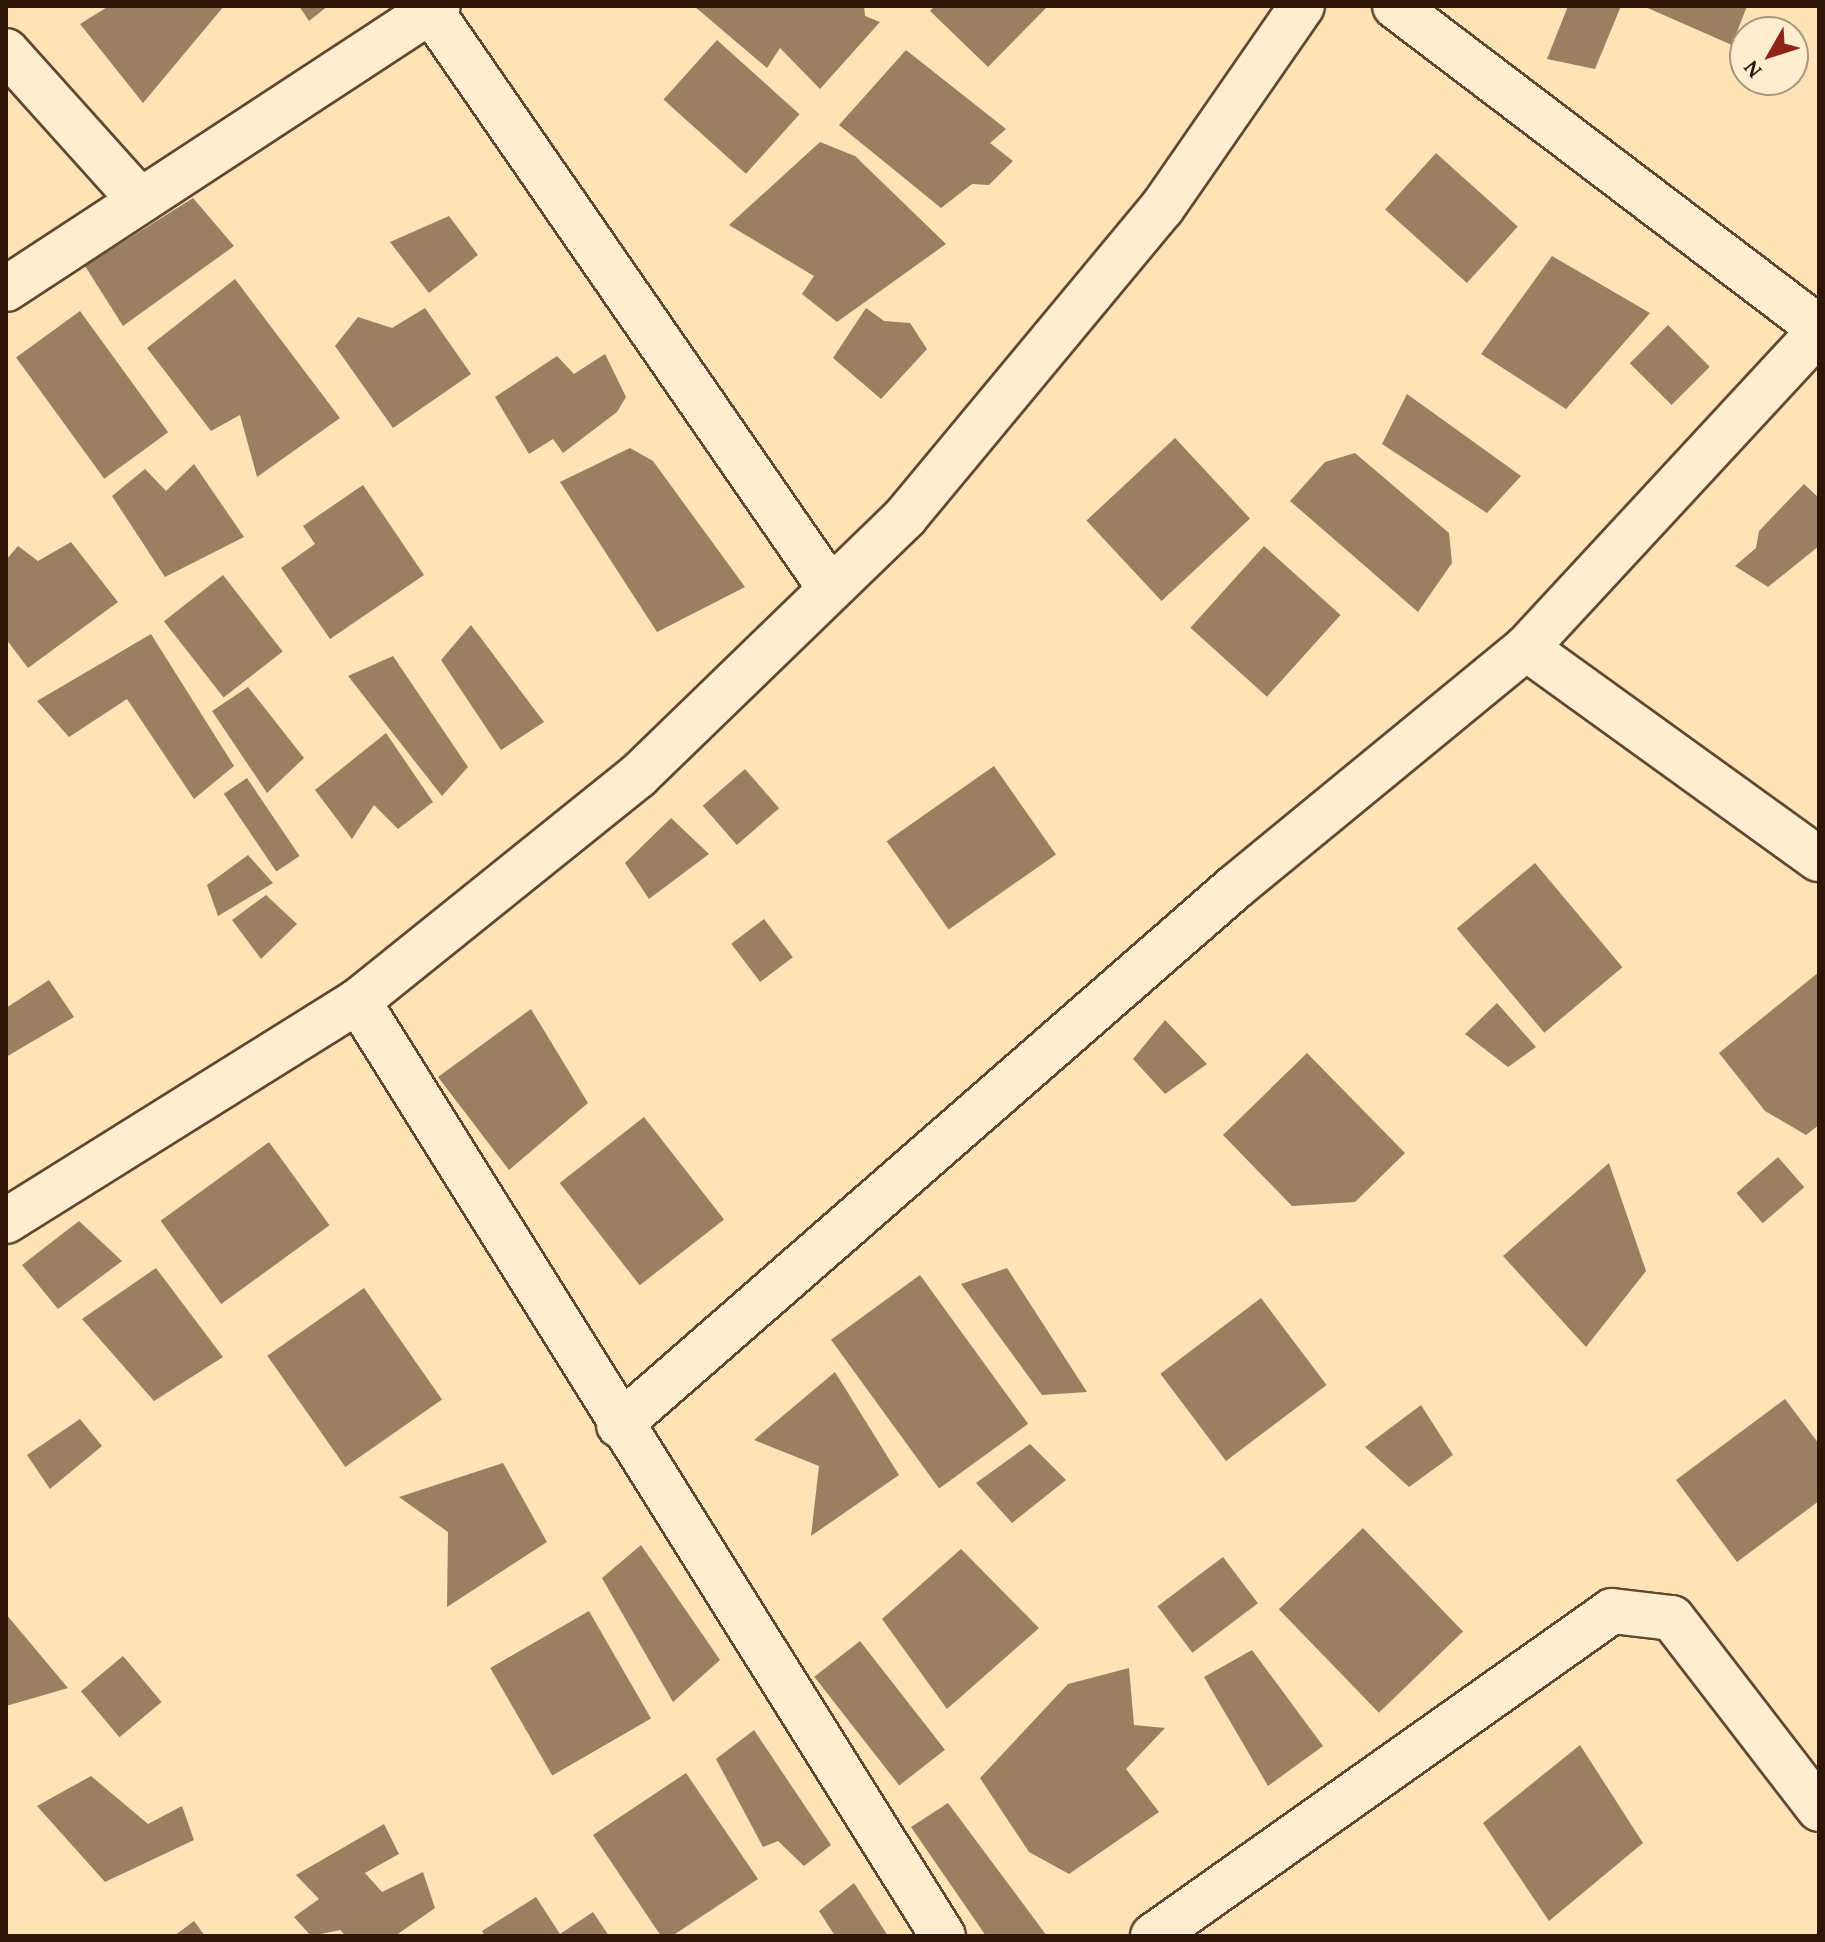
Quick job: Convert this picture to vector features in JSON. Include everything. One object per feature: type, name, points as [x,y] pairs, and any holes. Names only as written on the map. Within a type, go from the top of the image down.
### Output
[{"type":"street","points":[[6,1221],[358,1001],[638,776],[906,516],[1162,208],[1302,6]]},
{"type":"street","points":[[619,1425],[1235,887],[1526,648],[1819,330],[1395,6]]},
{"type":"street","points":[[6,289],[434,8],[830,588]]},
{"type":"street","points":[[6,51],[139,199]]},
{"type":"street","points":[[1526,648],[1819,859]]},
{"type":"street","points":[[358,1001],[619,1425],[943,1936]]},
{"type":"street","points":[[1153,1936],[1612,1611],[1672,1618],[1819,1809]]},
{"type":"building","points":[[109,6],[224,6],[143,103],[80,24]]},
{"type":"building","points":[[299,6],[328,6],[309,21]]},
{"type":"building","points":[[694,6],[864,6],[865,16],[880,22],[820,89],[780,48],[767,68]]},
{"type":"building","points":[[935,6],[1048,6],[988,67],[930,11]]},
{"type":"building","points":[[1568,6],[1621,6],[1595,69],[1547,59]]},
{"type":"building","points":[[1643,6],[1747,6],[1743,16],[1729,16],[1729,44]]},
{"type":"building","points":[[717,40],[799,114],[746,174],[663,99]]},
{"type":"building","points":[[906,50],[1006,129],[990,143],[1013,161],[989,185],[972,184],[941,208],[839,125]]},
{"type":"building","points":[[820,142],[855,156],[946,244],[837,322],[802,294],[814,276],[729,225]]},
{"type":"building","points":[[1436,153],[1518,227],[1467,283],[1385,209]]},
{"type":"building","points":[[193,198],[234,246],[123,326],[85,266]]},
{"type":"building","points":[[449,216],[478,255],[429,293],[390,242]]},
{"type":"building","points":[[1552,256],[1650,313],[1566,409],[1481,354]]},
{"type":"building","points":[[235,279],[340,418],[257,477],[240,415],[211,431],[147,348]]},
{"type":"building","points":[[425,308],[471,374],[393,428],[335,346],[358,317],[392,328]]},
{"type":"building","points":[[866,308],[884,321],[910,323],[927,349],[881,399],[833,358]]},
{"type":"building","points":[[80,311],[168,432],[104,479],[16,357]]},
{"type":"building","points":[[1668,325],[1710,367],[1672,405],[1630,363]]},
{"type":"building","points":[[605,354],[626,397],[617,412],[563,453],[553,439],[529,454],[495,397],[557,356],[574,374]]},
{"type":"building","points":[[1407,394],[1521,476],[1487,513],[1382,444]]},
{"type":"building","points":[[1175,438],[1250,518],[1162,601],[1087,521]]},
{"type":"building","points":[[630,448],[653,461],[745,587],[657,632],[560,482]]},
{"type":"building","points":[[1355,453],[1449,533],[1452,563],[1418,612],[1290,501],[1325,462]]},
{"type":"building","points":[[194,464],[244,537],[165,577],[112,496],[145,469],[166,491]]},
{"type":"building","points":[[1804,484],[1819,498],[1819,546],[1768,587],[1735,566],[1756,548],[1759,531]]},
{"type":"building","points":[[363,485],[424,575],[330,639],[281,568],[315,544],[303,526]]},
{"type":"building","points":[[71,542],[118,602],[28,668],[6,639],[6,560],[18,546],[38,561]]},
{"type":"building","points":[[1264,546],[1341,615],[1267,697],[1190,628]]},
{"type":"building","points":[[223,575],[283,651],[224,698],[164,621]]},
{"type":"building","points":[[471,625],[544,722],[501,750],[441,660]]},
{"type":"building","points":[[151,634],[234,766],[194,799],[127,699],[69,737],[37,701]]},
{"type":"building","points":[[393,656],[468,767],[442,796],[348,676]]},
{"type":"building","points":[[248,687],[304,758],[267,793],[212,711]]},
{"type":"building","points":[[386,733],[433,802],[398,829],[374,805],[352,839],[315,790]]},
{"type":"building","points":[[994,766],[1056,854],[949,930],[887,841]]},
{"type":"building","points":[[745,769],[779,808],[737,845],[703,806]]},
{"type":"building","points":[[247,778],[300,856],[276,872],[224,794]]},
{"type":"building","points":[[671,818],[709,854],[649,899],[625,863]]},
{"type":"building","points":[[248,855],[273,883],[218,916],[207,885]]},
{"type":"building","points":[[1535,863],[1622,967],[1544,1033],[1457,929]]},
{"type":"building","points":[[266,895],[297,924],[261,959],[232,920]]},
{"type":"building","points":[[764,919],[793,957],[760,982],[731,944]]},
{"type":"building","points":[[1819,972],[1819,1125],[1806,1135],[1765,1111],[1719,1053]]},
{"type":"building","points":[[49,980],[74,1017],[6,1057],[6,1008]]},
{"type":"building","points":[[1497,1003],[1536,1047],[1508,1067],[1465,1034]]},
{"type":"building","points":[[531,1009],[588,1103],[509,1170],[438,1077]]},
{"type":"building","points":[[1165,1020],[1207,1064],[1165,1094],[1133,1059]]},
{"type":"building","points":[[1307,1053],[1405,1153],[1355,1202],[1292,1206],[1223,1135]]},
{"type":"building","points":[[644,1117],[724,1219],[640,1285],[560,1183]]},
{"type":"building","points":[[269,1142],[330,1225],[221,1304],[161,1221]]},
{"type":"building","points":[[1778,1157],[1804,1187],[1763,1223],[1736,1193]]},
{"type":"building","points":[[1609,1163],[1646,1271],[1586,1347],[1503,1256]]},
{"type":"building","points":[[79,1221],[122,1261],[58,1309],[22,1265]]},
{"type":"building","points":[[156,1268],[223,1357],[154,1401],[82,1319]]},
{"type":"building","points":[[1007,1268],[1087,1392],[1042,1395],[961,1284]]},
{"type":"building","points":[[920,1275],[1028,1424],[939,1489],[831,1340]]},
{"type":"building","points":[[364,1288],[442,1399],[345,1467],[267,1356]]},
{"type":"building","points":[[1261,1298],[1327,1385],[1226,1461],[1160,1374]]},
{"type":"building","points":[[835,1372],[899,1475],[811,1536],[819,1466],[754,1440]]},
{"type":"building","points":[[1785,1399],[1819,1444],[1819,1501],[1737,1562],[1676,1480]]},
{"type":"building","points":[[1421,1405],[1453,1455],[1409,1487],[1365,1447]]},
{"type":"building","points":[[80,1419],[102,1446],[50,1489],[27,1455]]},
{"type":"building","points":[[1030,1444],[1066,1480],[1012,1523],[976,1483]]},
{"type":"building","points":[[503,1463],[547,1542],[447,1607],[448,1532],[399,1497]]},
{"type":"building","points":[[1363,1528],[1463,1632],[1379,1713],[1279,1609]]},
{"type":"building","points":[[641,1545],[720,1660],[673,1702],[602,1578]]},
{"type":"building","points":[[961,1549],[1039,1628],[947,1709],[882,1619]]},
{"type":"building","points":[[1223,1557],[1258,1603],[1192,1653],[1158,1606]]},
{"type":"building","points":[[589,1611],[651,1718],[552,1775],[490,1668]]},
{"type":"building","points":[[6,1614],[68,1688],[6,1706]]},
{"type":"building","points":[[860,1641],[945,1750],[899,1785],[814,1677]]},
{"type":"building","points":[[1252,1650],[1323,1746],[1268,1786],[1204,1677]]},
{"type":"building","points":[[123,1656],[162,1702],[119,1737],[81,1691]]},
{"type":"building","points":[[1129,1668],[1134,1725],[1165,1728],[1126,1769],[1159,1812],[1069,1874],[1029,1852],[980,1778],[1068,1684]]},
{"type":"building","points":[[754,1730],[831,1845],[804,1866],[778,1841],[763,1847],[716,1759]]},
{"type":"building","points":[[1580,1745],[1643,1843],[1549,1921],[1483,1823]]},
{"type":"building","points":[[686,1773],[758,1879],[672,1936],[661,1936],[593,1835]]},
{"type":"building","points":[[91,1776],[148,1824],[182,1806],[194,1840],[105,1882],[37,1806]]},
{"type":"building","points":[[948,1803],[1047,1936],[986,1936],[911,1827]]},
{"type":"building","points":[[384,1824],[399,1854],[365,1873],[382,1892],[423,1872],[435,1908],[395,1936],[346,1936],[340,1930],[311,1936],[294,1917],[319,1899],[296,1875]]},
{"type":"building","points":[[854,1883],[888,1936],[835,1936],[819,1911]]},
{"type":"building","points":[[536,1897],[560,1934],[593,1912],[609,1936],[485,1936],[482,1931]]},
{"type":"building","points":[[194,1921],[205,1936],[174,1936]]}]
